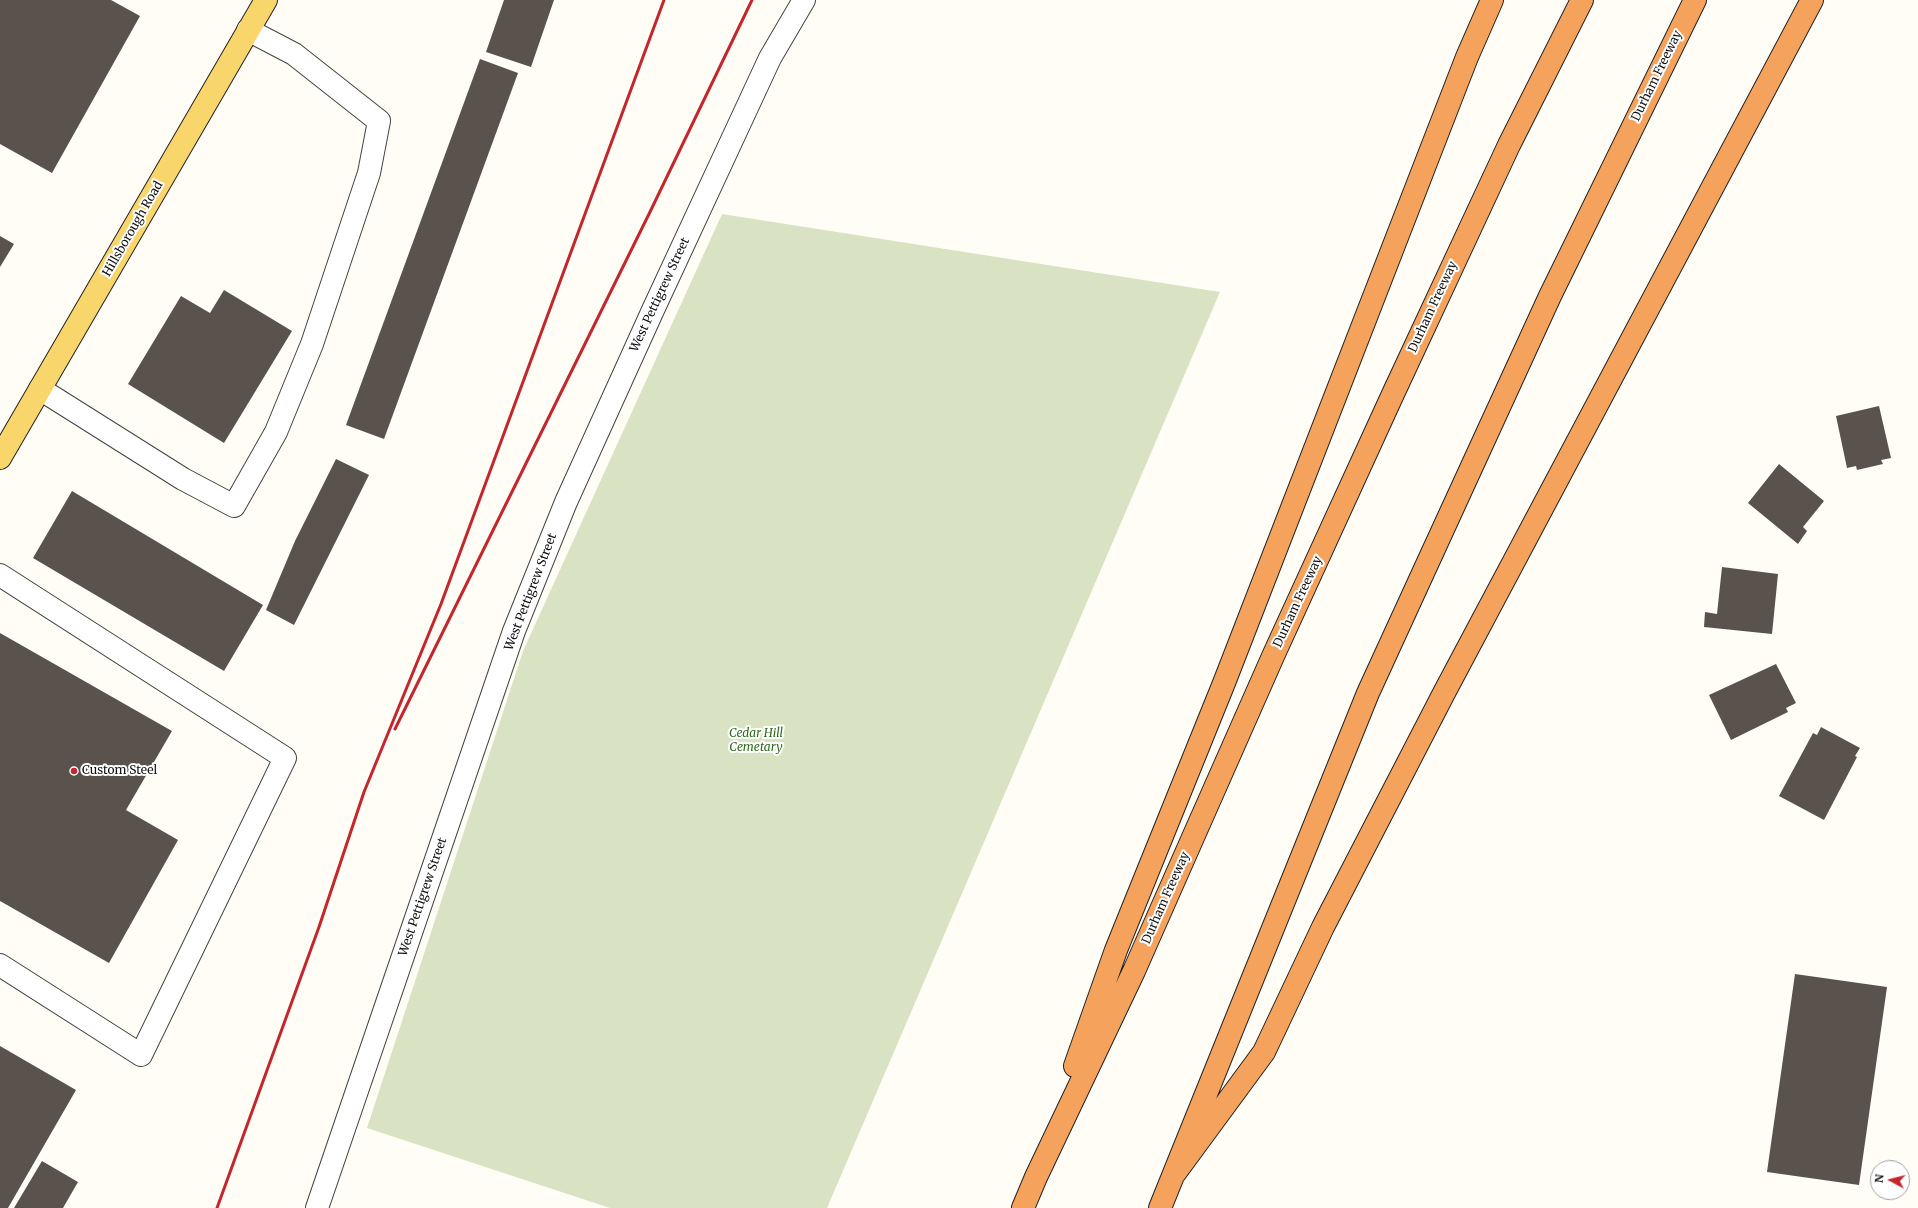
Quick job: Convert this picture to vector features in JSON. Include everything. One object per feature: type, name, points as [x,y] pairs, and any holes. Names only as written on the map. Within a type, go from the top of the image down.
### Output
[{"type":"highway","points":[[1036,1176],[1116,950],[1224,682],[1467,57],[1492,0]]},
{"type":"highway","name":"Durham Freeway","points":[[1023,1208],[1036,1176],[1134,972],[1274,654],[1409,359],[1509,145],[1582,0]]},
{"type":"highway","name":"Durham Freeway","points":[[1160,1208],[1368,693],[1550,296],[1695,0]]},
{"type":"highway","points":[[1175,1173],[1264,1052],[1323,927],[1447,686],[1812,0]]},
{"type":"main road","name":"Hillsborough Road","points":[[0,458],[266,0]]},
{"type":"street","name":"West Pettigrew Street","points":[[317,1208],[514,631],[566,502],[656,302],[770,58],[804,0]]},
{"type":"street","points":[[40,389],[183,478],[234,506],[276,432],[312,344],[369,173],[379,121],[294,54],[248,30]]},
{"type":"street","points":[[0,575],[285,758],[141,1055],[0,965]]},
{"type":"green space","name":"Cedar Hill Cemetary","points":[[722,214],[1220,292],[827,1208],[610,1208],[367,1128],[523,651]]},
{"type":"building","points":[[0,0],[111,0],[140,16],[52,173],[0,144]]},
{"type":"building","points":[[504,0],[554,0],[531,67],[486,52]]},
{"type":"building","points":[[480,59],[518,73],[384,439],[346,425]]},
{"type":"building","points":[[0,236],[14,244],[0,267]]},
{"type":"building","points":[[224,290],[292,331],[224,443],[128,384],[181,296],[210,313]]},
{"type":"building","points":[[1879,406],[1891,458],[1881,460],[1883,464],[1857,470],[1856,466],[1847,468],[1836,416]]},
{"type":"building","points":[[336,459],[369,475],[294,625],[266,610],[295,541]]},
{"type":"building","points":[[1779,464],[1824,501],[1803,527],[1807,531],[1798,544],[1748,503]]},
{"type":"building","points":[[72,491],[263,605],[224,671],[33,558]]},
{"type":"building","points":[[1722,567],[1778,574],[1772,634],[1704,627],[1705,612],[1717,614]]},
{"type":"building","name":"Custom Steel","points":[[0,633],[172,731],[126,810],[178,840],[109,963],[0,901]]},
{"type":"building","points":[[1776,664],[1796,703],[1786,708],[1788,712],[1731,740],[1709,695]]},
{"type":"building","points":[[1821,727],[1860,748],[1855,756],[1857,757],[1824,820],[1779,796],[1813,733],[1817,735]]},
{"type":"building","points":[[1795,974],[1887,987],[1859,1185],[1767,1172]]},
{"type":"building","points":[[0,1046],[76,1090],[8,1208],[0,1208]]},
{"type":"building","points":[[42,1161],[78,1182],[63,1208],[14,1208]]},
{"type":"railway","points":[[217,1208],[319,927],[364,792],[441,604],[664,0]]},
{"type":"railway","points":[[395,729],[649,214],[752,0]]},
{"type":"place","name":"Custom Steel","points":[[74,771]]}]
